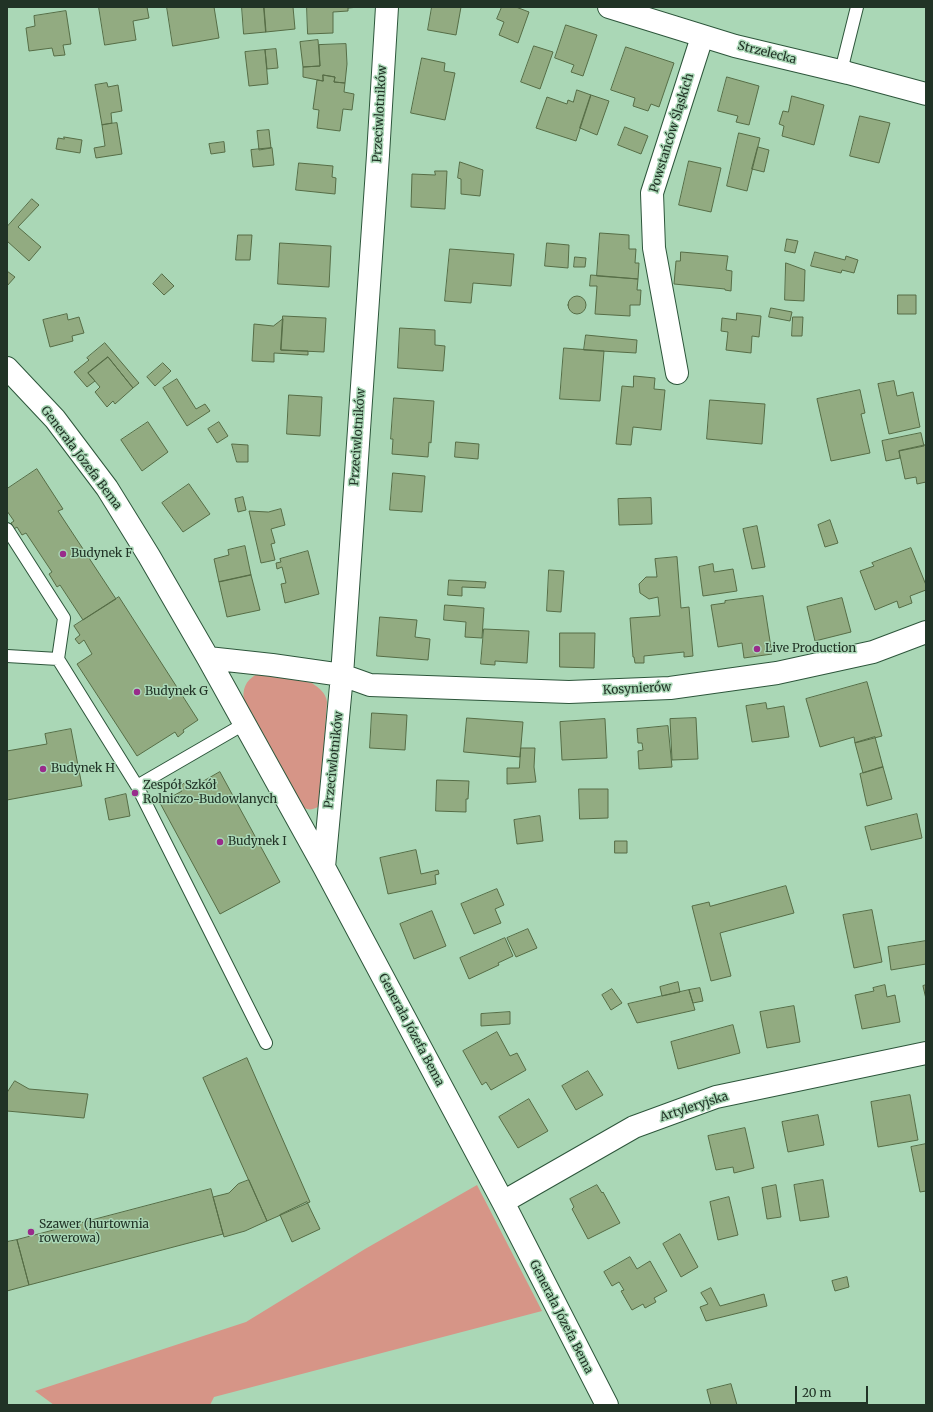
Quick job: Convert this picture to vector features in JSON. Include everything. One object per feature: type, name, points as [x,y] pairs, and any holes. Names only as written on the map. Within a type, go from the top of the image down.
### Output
[{"type":"street","name":"Przeciwlotników","points":[[324,867],[342,675],[378,163],[387,7]]},
{"type":"street","name":"Strzelecka","points":[[609,7],[702,37],[841,71],[926,94]]},
{"type":"street","name":"Powstańców Śląskich","points":[[677,374],[654,248],[652,193],[702,37]]},
{"type":"street","name":"Generała Józefa Bema","points":[[7,368],[55,419],[106,488],[149,556],[208,658],[324,867],[503,1202],[607,1405]]},
{"type":"street","name":"Kosynierów","points":[[342,675],[370,685],[569,692],[670,688],[777,673],[873,652],[926,632]]},
{"type":"street","points":[[208,658],[342,675]]},
{"type":"street","name":"Artyleryjska","points":[[503,1202],[634,1127],[716,1097],[926,1053]]},
{"type":"lane","points":[[841,71],[857,7]]},
{"type":"lane","points":[[7,529],[64,618],[58,658],[137,786],[266,1043]]},
{"type":"lane","points":[[7,656],[58,658]]},
{"type":"lane","points":[[137,786],[244,724]]},
{"type":"shaded area","points":[[257,674],[312,683],[324,693],[327,702],[320,801],[318,807],[316,808],[304,808],[244,703],[245,686]]},
{"type":"shaded area","points":[[477,1185],[542,1311],[214,1397],[210,1405],[54,1405],[35,1391],[246,1322],[365,1249]]},
{"type":"building","points":[[99,7],[147,7],[149,18],[133,21],[136,40],[105,45]]},
{"type":"building","points":[[167,7],[214,7],[219,38],[173,46]]},
{"type":"building","points":[[242,7],[264,7],[266,32],[244,34]]},
{"type":"building","points":[[264,7],[293,7],[295,29],[266,32]]},
{"type":"building","points":[[307,7],[359,7],[348,8],[348,11],[333,12],[333,33],[308,34]]},
{"type":"building","points":[[432,7],[461,7],[456,35],[428,30]]},
{"type":"building","points":[[502,7],[516,7],[529,12],[518,43],[499,35],[504,22],[497,19]]},
{"type":"building","points":[[66,11],[71,44],[63,45],[65,55],[54,56],[52,48],[29,51],[26,28],[35,26],[34,16]]},
{"type":"building","points":[[566,25],[597,35],[583,76],[571,72],[574,65],[555,58]]},
{"type":"building","points":[[318,40],[320,66],[303,67],[300,42]]},
{"type":"building","points":[[346,44],[347,64],[345,83],[334,82],[335,77],[323,75],[323,81],[303,77],[303,67],[320,66],[319,45]]},
{"type":"building","points":[[534,46],[553,52],[540,89],[521,82]]},
{"type":"building","points":[[626,47],[674,63],[659,107],[651,104],[648,111],[633,106],[635,98],[611,90]]},
{"type":"building","points":[[276,49],[278,68],[267,69],[265,50]]},
{"type":"building","points":[[265,50],[268,84],[249,86],[245,52]]},
{"type":"building","points":[[422,58],[445,63],[444,71],[455,73],[445,120],[411,113]]},
{"type":"building","points":[[323,75],[335,77],[334,82],[345,83],[344,92],[354,94],[352,110],[343,109],[340,131],[317,128],[319,110],[313,109],[317,80],[323,81]]},
{"type":"building","points":[[727,77],[759,86],[749,125],[736,122],[738,116],[718,111]]},
{"type":"building","points":[[107,83],[108,87],[118,85],[122,111],[111,113],[112,123],[102,125],[95,85]]},
{"type":"building","points":[[577,90],[591,95],[576,141],[536,128],[547,97],[567,104],[568,100],[573,102]]},
{"type":"building","points":[[591,95],[609,101],[597,135],[580,128]]},
{"type":"building","points":[[792,96],[824,105],[814,145],[782,136],[784,126],[779,124],[783,111],[788,112]]},
{"type":"building","points":[[860,116],[890,123],[879,163],[850,156]]},
{"type":"building","points":[[117,123],[122,154],[96,158],[94,148],[105,146],[102,125]]},
{"type":"building","points":[[625,127],[648,136],[641,154],[618,145]]},
{"type":"building","points":[[269,130],[271,148],[259,150],[257,131]]},
{"type":"building","points":[[739,133],[760,138],[747,191],[727,186]]},
{"type":"building","points":[[64,137],[82,140],[80,153],[56,149],[58,138],[64,139]]},
{"type":"building","points":[[224,142],[225,152],[211,154],[209,144]]},
{"type":"building","points":[[758,147],[769,150],[764,172],[752,169]]},
{"type":"building","points":[[272,148],[274,165],[253,167],[251,150]]},
{"type":"building","points":[[689,161],[721,168],[711,212],[679,205]]},
{"type":"building","points":[[460,162],[483,170],[480,196],[461,194],[461,179],[458,178]]},
{"type":"building","points":[[299,163],[333,166],[332,177],[336,178],[335,194],[296,190]]},
{"type":"building","points":[[435,171],[447,171],[445,209],[411,207],[412,174],[435,175]]},
{"type":"building","points":[[32,199],[39,205],[18,227],[41,247],[29,261],[7,241],[7,227]]},
{"type":"building","points":[[600,233],[629,235],[629,249],[636,249],[635,263],[639,263],[638,279],[597,276]]},
{"type":"building","points":[[238,235],[252,235],[250,260],[236,260]]},
{"type":"building","points":[[787,239],[798,241],[795,253],[785,251]]},
{"type":"building","points":[[280,243],[331,246],[329,287],[278,284]]},
{"type":"building","points":[[547,243],[569,245],[568,268],[545,266]]},
{"type":"building","points":[[450,249],[514,254],[511,286],[473,283],[471,303],[445,301]]},
{"type":"building","points":[[681,252],[728,256],[726,270],[732,271],[731,291],[725,289],[674,284],[676,261],[680,261]]},
{"type":"building","points":[[815,252],[845,260],[846,256],[858,260],[854,273],[842,270],[841,273],[811,266]]},
{"type":"building","points":[[575,257],[586,258],[585,267],[574,267]]},
{"type":"building","points":[[786,263],[805,270],[804,301],[785,300]]},
{"type":"building","points":[[7,271],[15,277],[7,286]]},
{"type":"building","points":[[162,274],[174,286],[164,295],[153,284]]},
{"type":"building","points":[[591,275],[638,279],[637,290],[641,290],[640,305],[630,305],[630,316],[595,314],[597,286],[590,286]]},
{"type":"building","points":[[898,295],[916,295],[916,314],[898,314]]},
{"type":"building","points":[[573,296],[581,296],[586,301],[584,312],[581,314],[573,314],[568,309],[568,301]]},
{"type":"building","points":[[771,308],[792,312],[790,321],[769,317]]},
{"type":"building","points":[[737,313],[761,316],[759,337],[752,336],[751,353],[726,350],[728,332],[721,331],[722,318],[736,320]]},
{"type":"building","points":[[67,314],[68,320],[79,317],[84,333],[72,336],[73,341],[50,347],[43,320]]},
{"type":"building","points":[[283,316],[326,318],[324,352],[281,350]]},
{"type":"building","points":[[793,317],[803,317],[802,336],[792,336]]},
{"type":"building","points":[[283,319],[281,350],[308,351],[308,355],[274,353],[274,362],[252,361],[254,324],[273,326]]},
{"type":"building","points":[[400,328],[435,330],[435,345],[445,346],[443,371],[398,368]]},
{"type":"building","points":[[586,335],[637,340],[636,353],[584,350]]},
{"type":"building","points":[[105,343],[139,383],[133,388],[108,357],[88,373],[95,381],[87,387],[74,372],[89,360],[87,358]]},
{"type":"building","points":[[564,348],[604,351],[600,401],[560,399]]},
{"type":"building","points":[[108,357],[133,388],[115,404],[113,401],[107,407],[95,392],[100,387],[88,373]]},
{"type":"building","points":[[163,363],[171,371],[155,386],[147,377]]},
{"type":"building","points":[[634,376],[655,378],[654,389],[665,390],[661,430],[633,427],[631,445],[616,444],[622,386],[633,387]]},
{"type":"building","points":[[177,379],[196,409],[205,404],[210,411],[187,426],[163,388]]},
{"type":"building","points":[[894,381],[897,396],[913,392],[920,427],[889,434],[878,384]]},
{"type":"building","points":[[860,390],[865,413],[861,414],[870,453],[831,461],[817,399]]},
{"type":"building","points":[[289,395],[322,397],[320,436],[287,434]]},
{"type":"building","points":[[394,398],[434,401],[431,443],[429,442],[428,457],[392,454],[393,439],[391,439]]},
{"type":"building","points":[[710,400],[765,404],[762,444],[707,439]]},
{"type":"building","points":[[148,422],[168,452],[142,471],[121,440]]},
{"type":"building","points":[[219,422],[228,436],[217,443],[208,429]]},
{"type":"building","points":[[921,433],[924,446],[899,451],[900,458],[886,461],[882,441]]},
{"type":"building","points":[[456,442],[479,444],[478,459],[455,457]]},
{"type":"building","points":[[232,444],[248,445],[248,462],[237,462]]},
{"type":"building","points":[[926,445],[926,482],[917,484],[916,477],[905,479],[899,451]]},
{"type":"building","name":"Budynek F","points":[[37,469],[63,509],[58,511],[116,599],[83,620],[60,585],[57,587],[49,574],[52,572],[26,533],[22,535],[17,527],[14,529],[11,523],[14,521],[7,511],[7,489]]},
{"type":"building","points":[[393,473],[425,476],[422,512],[390,510]]},
{"type":"building","points":[[189,484],[210,514],[183,532],[162,503]]},
{"type":"building","points":[[243,497],[246,510],[238,512],[235,499]]},
{"type":"building","points":[[651,498],[652,524],[619,525],[618,499]]},
{"type":"building","points":[[281,509],[285,525],[271,529],[275,543],[271,544],[275,560],[261,563],[249,511],[268,512]]},
{"type":"building","points":[[830,520],[838,543],[825,547],[818,525]]},
{"type":"building","points":[[757,526],[765,567],[752,569],[743,529]]},
{"type":"building","points":[[245,546],[251,575],[219,582],[214,559],[229,555],[228,550]]},
{"type":"building","points":[[911,548],[926,585],[926,590],[910,596],[912,603],[899,608],[897,601],[875,610],[860,571],[874,566],[872,563]]},
{"type":"building","points":[[308,551],[319,594],[285,603],[281,584],[286,583],[282,567],[277,569],[276,563],[281,562],[280,559]]},
{"type":"building","points":[[677,557],[681,608],[689,607],[693,656],[684,657],[684,652],[644,656],[644,663],[635,663],[633,657],[630,618],[660,616],[658,597],[649,599],[640,593],[639,584],[646,577],[657,577],[655,559]]},
{"type":"building","points":[[713,564],[714,572],[733,569],[737,591],[703,596],[699,567]]},
{"type":"building","points":[[549,570],[564,571],[561,612],[547,611]]},
{"type":"building","points":[[251,575],[260,610],[227,617],[219,582]]},
{"type":"building","points":[[449,580],[486,582],[485,588],[462,587],[462,596],[448,595]]},
{"type":"building","points":[[763,596],[772,654],[744,658],[742,643],[718,647],[711,605],[725,603],[725,601]]},
{"type":"building","name":"Budynek G","points":[[119,597],[198,720],[183,730],[184,732],[178,737],[175,732],[137,756],[77,664],[92,654],[84,640],[79,644],[75,639],[80,635],[74,626]]},
{"type":"building","points":[[842,598],[851,632],[815,641],[807,607]]},
{"type":"building","points":[[445,605],[484,608],[482,638],[465,637],[466,622],[444,620]]},
{"type":"building","points":[[380,617],[417,620],[415,637],[430,639],[428,660],[377,656]]},
{"type":"building","points":[[484,629],[529,631],[527,663],[495,661],[495,665],[481,664]]},
{"type":"building","points":[[560,633],[595,633],[594,668],[560,667]]},
{"type":"building","points":[[867,682],[882,736],[855,743],[854,737],[820,747],[806,699]]},
{"type":"building","points":[[766,703],[767,709],[784,706],[789,737],[752,742],[746,706]]},
{"type":"building","points":[[372,713],[407,715],[405,750],[370,748]]},
{"type":"building","points":[[467,718],[523,722],[520,757],[464,752]]},
{"type":"building","points":[[696,718],[698,759],[672,760],[670,719]]},
{"type":"building","points":[[605,719],[607,758],[562,760],[560,722]]},
{"type":"building","points":[[668,726],[672,767],[639,769],[638,751],[643,750],[642,743],[638,743],[637,729]]},
{"type":"building","name":"Budynek H","points":[[71,729],[82,786],[7,800],[7,751],[47,744],[45,734]]},
{"type":"building","points":[[875,737],[883,767],[863,773],[855,743]]},
{"type":"building","points":[[521,748],[535,748],[534,767],[536,782],[507,784],[507,768],[519,768]]},
{"type":"building","points":[[883,767],[892,799],[867,806],[860,774]]},
{"type":"building","name":"Budynek I","points":[[220,772],[280,882],[220,914],[160,803],[182,791],[179,786],[190,780],[194,786]]},
{"type":"building","points":[[437,780],[469,781],[468,799],[466,799],[466,812],[436,811]]},
{"type":"building","points":[[579,789],[608,789],[608,818],[580,819]]},
{"type":"building","points":[[126,794],[130,816],[109,820],[105,799]]},
{"type":"building","points":[[917,814],[922,838],[871,850],[865,827]]},
{"type":"building","points":[[540,816],[543,841],[517,844],[514,820]]},
{"type":"building","points":[[615,841],[627,841],[627,853],[615,853]]},
{"type":"building","points":[[416,850],[421,874],[438,870],[439,874],[435,875],[436,884],[388,894],[380,858]]},
{"type":"building","points":[[786,886],[794,913],[720,933],[731,976],[711,981],[692,906],[709,902],[710,906]]},
{"type":"building","points":[[497,889],[504,905],[495,909],[501,923],[474,934],[461,904]]},
{"type":"building","points":[[872,910],[882,962],[854,968],[843,915]]},
{"type":"building","points":[[432,911],[446,946],[414,959],[400,924]]},
{"type":"building","points":[[528,929],[537,948],[516,957],[507,938]]},
{"type":"building","points":[[505,938],[513,956],[498,963],[499,965],[469,979],[460,958]]},
{"type":"building","points":[[926,941],[926,964],[891,970],[888,947]]},
{"type":"building","points":[[678,982],[680,992],[662,996],[660,987]]},
{"type":"building","points":[[885,985],[887,997],[895,995],[900,1022],[862,1029],[855,995],[874,991],[873,988]]},
{"type":"building","points":[[926,985],[926,999],[923,986]]},
{"type":"building","points":[[700,988],[703,1001],[693,1003],[689,990]]},
{"type":"building","points":[[612,989],[622,1003],[611,1010],[602,995]]},
{"type":"building","points":[[689,990],[695,1010],[637,1023],[628,1004]]},
{"type":"building","points":[[794,1006],[800,1042],[767,1048],[760,1012]]},
{"type":"building","points":[[510,1012],[510,1024],[481,1026],[481,1014]]},
{"type":"building","points":[[733,1025],[740,1053],[678,1069],[671,1042]]},
{"type":"building","points":[[497,1032],[510,1056],[517,1053],[526,1070],[491,1090],[486,1082],[482,1085],[463,1051]]},
{"type":"building","points":[[247,1058],[310,1202],[267,1221],[203,1078]]},
{"type":"building","points":[[588,1071],[603,1095],[576,1110],[562,1086]]},
{"type":"building","points":[[15,1081],[29,1089],[88,1094],[84,1118],[7,1111],[7,1093]]},
{"type":"building","points":[[910,1095],[918,1140],[878,1147],[871,1102]]},
{"type":"building","points":[[529,1099],[548,1131],[518,1148],[499,1117]]},
{"type":"building","points":[[818,1115],[824,1145],[788,1152],[782,1122]]},
{"type":"building","points":[[745,1128],[754,1168],[734,1173],[733,1167],[716,1170],[708,1136]]},
{"type":"building","points":[[926,1144],[926,1191],[920,1192],[911,1147]]},
{"type":"building","points":[[249,1180],[267,1221],[245,1231],[224,1237],[213,1197],[229,1193],[238,1184]]},
{"type":"building","points":[[823,1180],[829,1217],[800,1221],[794,1185]]},
{"type":"building","points":[[597,1185],[602,1193],[603,1192],[620,1223],[588,1239],[572,1209],[574,1207],[570,1199]]},
{"type":"building","points":[[776,1185],[781,1217],[767,1219],[762,1188]]},
{"type":"building","points":[[211,1189],[223,1234],[29,1285],[17,1240]]},
{"type":"building","points":[[729,1197],[738,1235],[718,1240],[710,1202]]},
{"type":"building","points":[[307,1202],[320,1229],[292,1242],[280,1215]]},
{"type":"building","points":[[680,1234],[698,1267],[681,1277],[663,1244]]},
{"type":"building","points":[[17,1240],[29,1285],[7,1291],[7,1242]]},
{"type":"building","points":[[630,1257],[637,1269],[650,1261],[667,1291],[654,1298],[656,1302],[645,1308],[643,1304],[632,1310],[621,1291],[624,1290],[619,1282],[612,1286],[604,1272]]},
{"type":"building","points":[[847,1277],[849,1287],[835,1291],[832,1281]]},
{"type":"building","points":[[711,1288],[720,1306],[764,1294],[767,1306],[706,1321],[700,1307],[708,1304],[701,1293]]},
{"type":"building","points":[[731,1384],[737,1405],[711,1405],[707,1390]]},
{"type":"place","name":"Budynek F","points":[[63,554]]},
{"type":"place","name":"Live Production","points":[[757,649]]},
{"type":"place","name":"Budynek G","points":[[137,692]]},
{"type":"place","name":"Budynek H","points":[[43,769]]},
{"type":"place","name":"Zespół Szkół Rolniczo-Budowlanych","points":[[135,793]]},
{"type":"place","name":"Budynek I","points":[[220,842]]},
{"type":"place","name":"Szawer (hurtownia rowerowa)","points":[[31,1232]]}]
